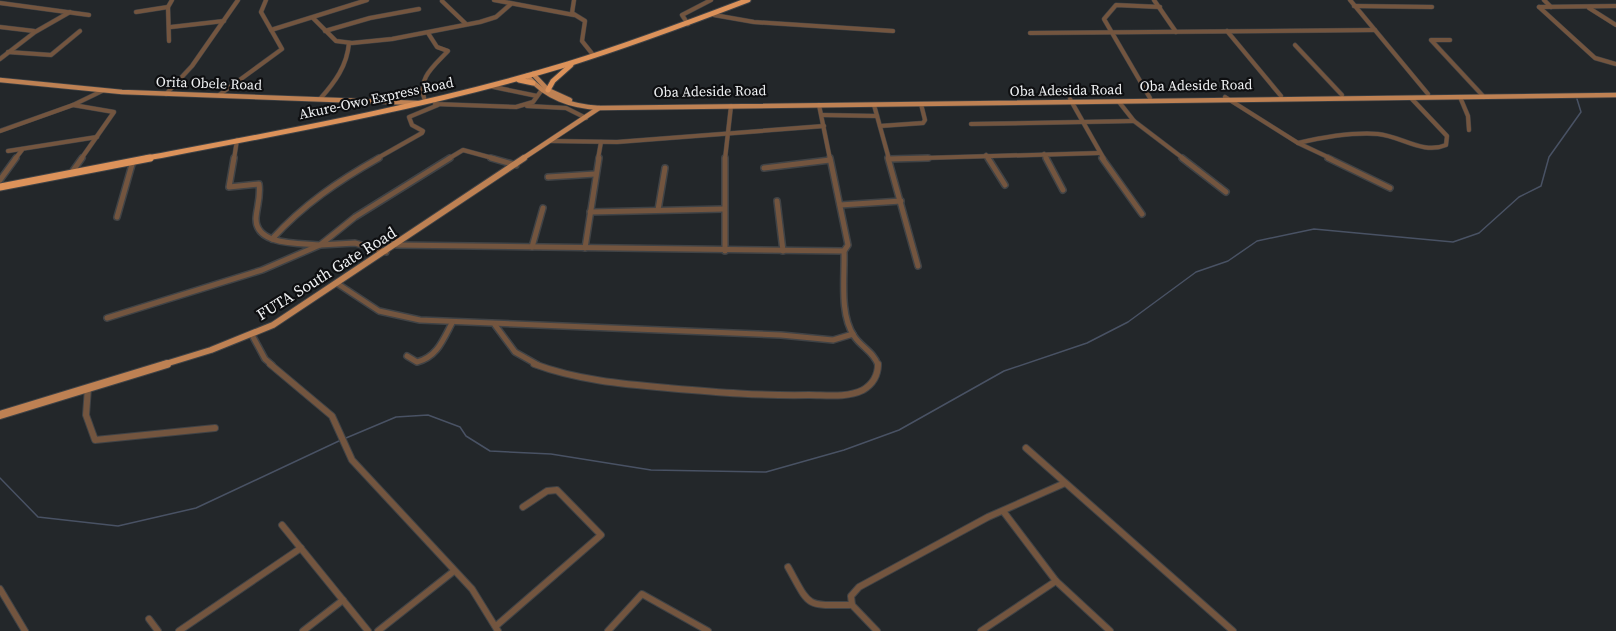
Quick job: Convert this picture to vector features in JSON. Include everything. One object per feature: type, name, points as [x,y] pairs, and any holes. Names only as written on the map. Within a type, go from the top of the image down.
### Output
[{"type":"highway","name":"Akure-Owo Express Road","points":[[0,187],[392,109],[489,86],[594,56],[688,24],[748,0]]},
{"type":"highway","points":[[548,90],[553,81],[575,62]]},
{"type":"highway","points":[[515,79],[536,82],[541,72]]},
{"type":"main road","name":"Oba Adesida Road","points":[[530,75],[536,82],[539,93],[555,100],[588,108],[1071,100],[1119,102],[1226,98],[1411,98],[1616,93]]},
{"type":"main road","name":"Orita Obele Road","points":[[0,80],[102,91],[418,103]]},
{"type":"main road","name":"Oba Adeside Road","points":[[536,82],[572,100],[601,106],[957,102]]},
{"type":"main road","name":"Oba Adeside Road","points":[[1071,100],[1148,96],[1226,98],[1482,95]]},
{"type":"main road","points":[[387,101],[392,109]]},
{"type":"main road","name":"FUTA South Gate Road","points":[[0,415],[252,335],[297,312],[601,106]]},
{"type":"main road","points":[[588,108],[587,117],[613,108]]},
{"type":"street","points":[[169,40],[171,27],[168,7],[172,0]]},
{"type":"street","points":[[166,94],[192,66],[238,0]]},
{"type":"street","points":[[219,95],[281,52],[280,44],[261,12],[266,0]]},
{"type":"street","points":[[341,0],[348,6]]},
{"type":"street","points":[[272,30],[367,0]]},
{"type":"street","points":[[442,0],[466,24]]},
{"type":"street","points":[[494,0],[574,15],[585,21],[582,41],[594,56]]},
{"type":"street","points":[[574,0],[572,10],[574,15]]},
{"type":"street","points":[[688,24],[682,15],[711,0]]},
{"type":"street","points":[[1154,0],[1176,32]]},
{"type":"street","points":[[1350,0],[1428,94]]},
{"type":"street","points":[[1544,0],[1551,7]]},
{"type":"street","points":[[0,3],[89,15]]},
{"type":"street","points":[[313,18],[335,41],[349,43],[428,33],[466,24],[495,17],[511,4]]},
{"type":"street","points":[[703,6],[715,14],[754,22],[893,31]]},
{"type":"street","points":[[1148,96],[1104,19],[1115,6],[1160,7]]},
{"type":"street","points":[[1354,6],[1432,7]]},
{"type":"street","points":[[1616,6],[1538,7],[1595,58],[1616,64]]},
{"type":"street","points":[[136,12],[168,7]]},
{"type":"street","points":[[1587,7],[1616,25]]},
{"type":"street","points":[[325,31],[373,17],[419,9]]},
{"type":"street","points":[[0,59],[35,32],[70,12]]},
{"type":"street","points":[[171,27],[224,21]]},
{"type":"street","points":[[0,27],[35,32]]},
{"type":"street","points":[[1030,33],[1375,30]]},
{"type":"street","points":[[8,52],[51,55],[80,31]]},
{"type":"street","points":[[1227,31],[1281,96]]},
{"type":"street","points":[[428,33],[437,47],[448,51],[421,83],[422,96],[428,101],[438,105],[494,108],[525,106],[566,108],[587,117]]},
{"type":"street","points":[[1450,40],[1431,40],[1482,95]]},
{"type":"street","points":[[320,99],[333,84],[349,56],[349,43]]},
{"type":"street","points":[[1295,45],[1342,95]]},
{"type":"street","points":[[489,86],[513,93],[539,93]]},
{"type":"street","points":[[0,131],[74,105],[102,91]]},
{"type":"street","points":[[525,106],[539,93]]},
{"type":"street","points":[[1460,97],[1468,116],[1469,130]]},
{"type":"street","points":[[1226,98],[1298,143],[1390,189]]},
{"type":"street","points":[[1298,143],[1322,137],[1379,134],[1431,148],[1442,148],[1446,145],[1447,136],[1411,98]]},
{"type":"street","points":[[1071,100],[1099,153],[1142,214]]},
{"type":"street","points":[[1119,102],[1134,121],[1226,192]]},
{"type":"street","points":[[880,126],[923,123],[925,120],[921,104]]},
{"type":"street","points":[[72,172],[114,112],[74,105]]},
{"type":"street","points":[[272,239],[292,217],[333,184],[422,133],[423,131],[412,125],[409,117],[438,105]]},
{"type":"street","points":[[495,325],[510,350],[518,356],[544,368],[566,374],[654,387],[773,395],[841,394],[867,387],[877,375],[879,367],[870,350],[853,334],[845,296],[844,251],[848,245],[819,105]]},
{"type":"street","points":[[874,105],[918,266]]},
{"type":"street","points":[[725,251],[726,134],[731,106]]},
{"type":"street","points":[[822,115],[877,116]]},
{"type":"street","points":[[971,124],[1134,121]]},
{"type":"street","points":[[550,141],[601,142],[824,126]]},
{"type":"street","points":[[8,151],[97,137]]},
{"type":"street","points":[[237,140],[229,187],[259,184],[261,192],[255,226],[263,236],[320,245],[355,243],[386,252]]},
{"type":"street","points":[[585,248],[601,142]]},
{"type":"street","points":[[0,180],[22,150]]},
{"type":"street","points":[[107,318],[262,270],[320,245],[355,217],[463,150],[516,165]]},
{"type":"street","points":[[890,159],[1099,153]]},
{"type":"street","points":[[1044,154],[1063,190]]},
{"type":"street","points":[[986,155],[1005,185]]},
{"type":"street","points":[[764,168],[830,160]]},
{"type":"street","points":[[117,217],[133,161]]},
{"type":"street","points":[[658,210],[665,168]]},
{"type":"street","points":[[549,177],[595,174]]},
{"type":"street","points":[[777,201],[783,251]]},
{"type":"street","points":[[840,205],[902,201]]},
{"type":"street","points":[[532,247],[543,208]]},
{"type":"street","points":[[590,212],[724,209]]},
{"type":"street","points":[[396,245],[844,251]]},
{"type":"street","points":[[338,284],[365,303],[391,315],[452,323],[781,335],[833,340],[853,334]]},
{"type":"street","points":[[407,356],[417,362],[432,356],[452,323]]},
{"type":"street","points":[[252,335],[265,359],[332,416],[352,460],[484,604],[497,628],[601,535],[557,490],[546,491],[523,507]]},
{"type":"street","points":[[88,388],[86,415],[95,440],[215,428]]},
{"type":"street","points":[[1026,448],[1162,571],[1233,631]]},
{"type":"street","points":[[877,631],[852,605],[851,596],[859,587],[1004,511],[1065,483]]},
{"type":"street","points":[[1004,511],[1056,580],[1110,631]]},
{"type":"street","points":[[282,525],[368,631]]},
{"type":"street","points":[[179,631],[301,548]]},
{"type":"street","points":[[788,567],[807,601],[817,605],[852,605]]},
{"type":"street","points":[[378,631],[454,571]]},
{"type":"street","points":[[981,631],[1056,580]]},
{"type":"street","points":[[0,589],[25,631]]},
{"type":"street","points":[[608,631],[642,594],[708,631]]},
{"type":"street","points":[[303,631],[343,600]]},
{"type":"street","points":[[149,619],[158,631]]},
{"type":"waterway","points":[[346,438],[396,417],[428,415],[460,427],[466,436],[490,451],[551,454],[651,470],[766,472],[844,450],[899,430],[1004,371],[1087,343],[1128,322],[1196,272],[1228,261],[1257,241],[1314,229],[1453,242],[1479,233],[1519,197],[1541,186],[1549,157],[1581,112],[1577,99]]},
{"type":"waterway","points":[[0,478],[38,517],[118,526],[196,508],[341,440]]}]
